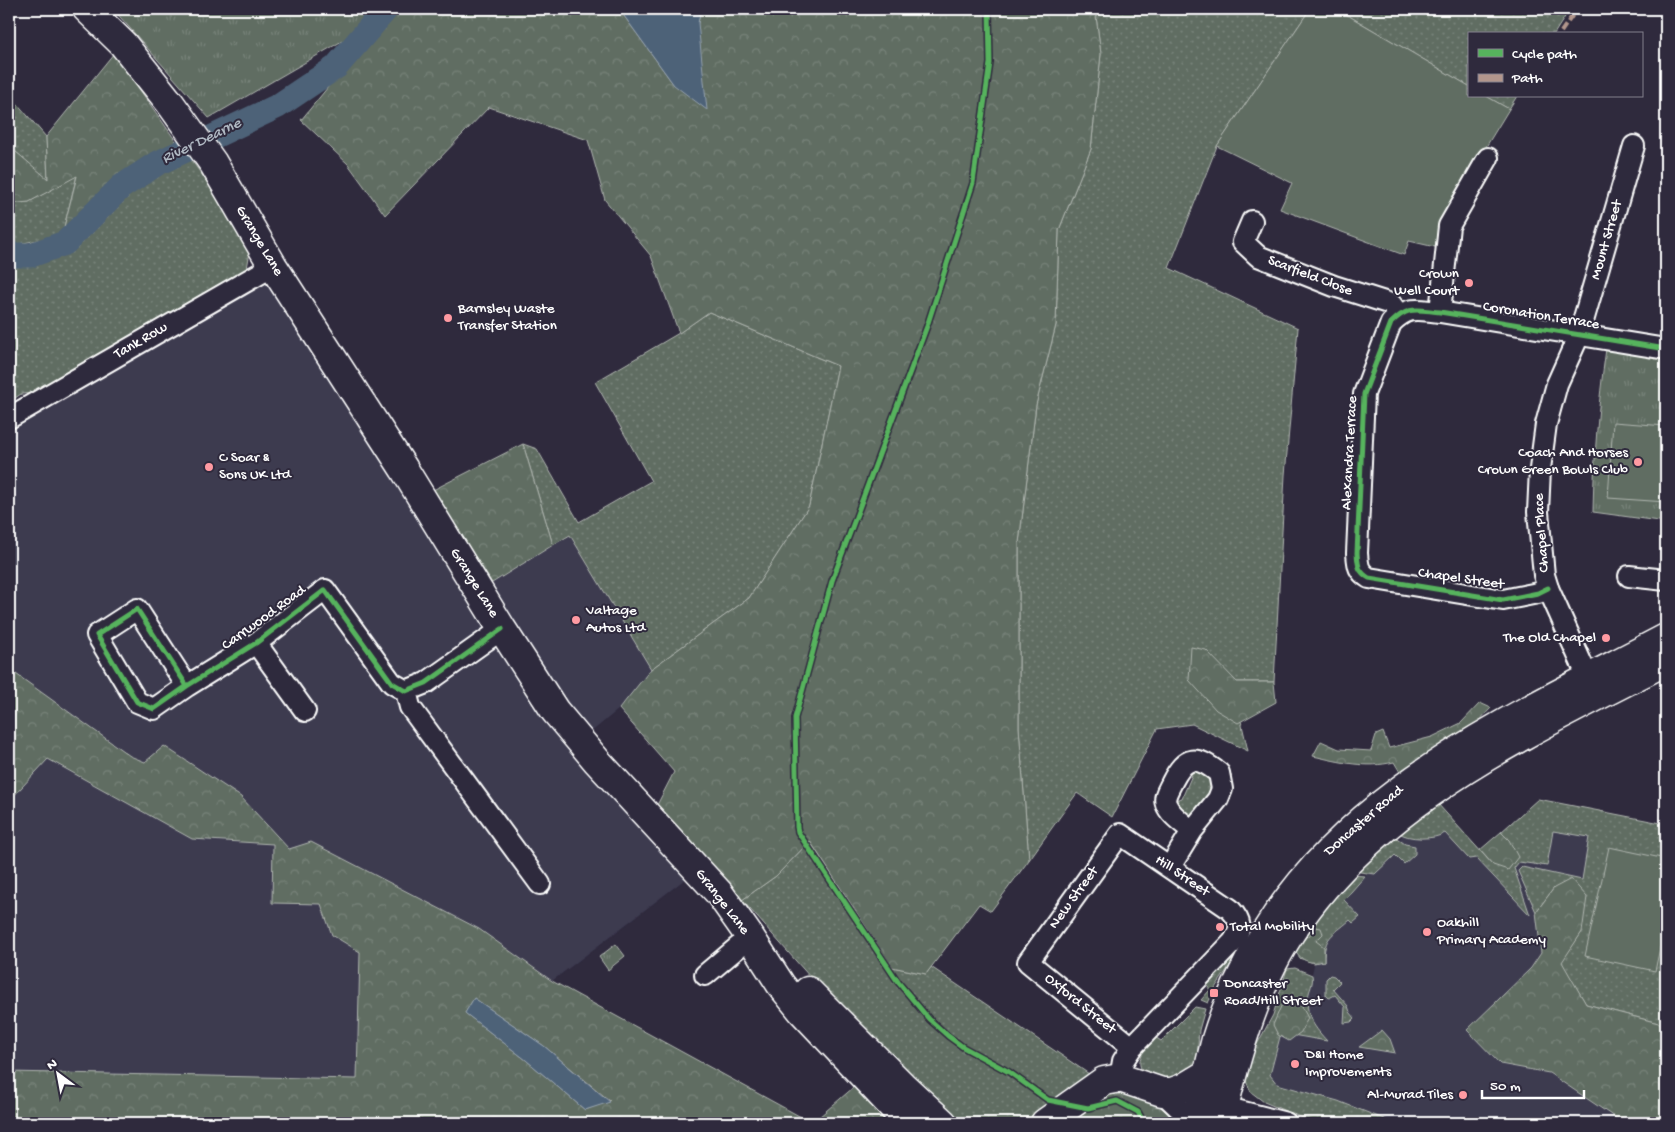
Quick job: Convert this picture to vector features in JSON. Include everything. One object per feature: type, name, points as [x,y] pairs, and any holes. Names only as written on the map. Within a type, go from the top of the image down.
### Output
[{"type":"highway","name":"Grange Lane","points":[[87,9],[123,44],[184,122],[213,163],[273,266],[404,469],[502,629],[555,711],[598,761],[719,893],[781,985],[802,1011],[908,1123]]},
{"type":"highway","name":"Doncaster Road","points":[[1217,1118],[1246,1029],[1272,964],[1306,910],[1345,864],[1389,824],[1447,783],[1524,736],[1666,638]]},
{"type":"highway","name":"Doncaster Road","points":[[1195,1123],[1217,1038],[1226,1012],[1256,947],[1269,923],[1293,890],[1327,852],[1387,800],[1451,754],[1490,730],[1592,688],[1666,662]]},
{"type":"highway","points":[[750,937],[779,961],[942,1123]]},
{"type":"highway","points":[[1045,1123],[1104,1081],[1120,1078],[1162,1092],[1172,1092],[1183,1088],[1208,1073]]},
{"type":"street","name":"Mount Street","points":[[1579,335],[1634,146]]},
{"type":"street","points":[[1440,312],[1449,226],[1473,192],[1488,158]]},
{"type":"street","name":"Scarfield Close","points":[[1252,221],[1243,242],[1258,256],[1334,286],[1391,304],[1405,312]]},
{"type":"street","name":"Tank Row","points":[[9,418],[273,266]]},
{"type":"street","name":"Coronation Terrace","points":[[1405,312],[1440,312],[1666,349]]},
{"type":"street","name":"Alexandra Terrace","points":[[1369,578],[1360,572],[1357,553],[1364,394],[1391,322],[1405,312]]},
{"type":"street","name":"Chapel Place","points":[[1579,335],[1557,384],[1546,424],[1540,469],[1538,512],[1544,576],[1592,688]]},
{"type":"street","points":[[1629,576],[1666,580]]},
{"type":"street","name":"Chapel Street","points":[[1369,578],[1503,600],[1538,593],[1548,588]]},
{"type":"street","name":"Carrwood Road","points":[[187,686],[137,609],[97,635],[137,702],[154,709],[256,643],[325,590],[392,683],[406,691],[410,706],[540,884]]},
{"type":"street","points":[[406,691],[426,683],[502,629]]},
{"type":"street","name":"Carrwood Road","points":[[256,643],[305,711]]},
{"type":"street","points":[[1170,867],[1192,831]]},
{"type":"street","name":"Hill Street","points":[[1120,834],[1230,909],[1237,916],[1240,923],[1239,932],[1233,942],[1132,1047]]},
{"type":"street","name":"New Street","points":[[1028,962],[1120,834]]},
{"type":"street","points":[[705,975],[750,937]]},
{"type":"street","name":"Oxford Street","points":[[1028,962],[1132,1047]]},
{"type":"street","points":[[1120,1078],[1123,1062],[1132,1047]]},
{"type":"street","points":[[1162,1092],[1181,1110],[1189,1123]]},
{"type":"street","points":[[1217,1118],[1286,1123]]},
{"type":"shaded area","points":[[269,282],[470,597],[570,535],[651,669],[619,709],[584,738],[693,873],[552,981],[479,930],[426,1098],[9,1072],[9,432]]},
{"type":"shaded area","name":"Oakhill Primary Academy","points":[[1538,799],[1666,824],[1666,1025],[1561,962],[1582,932],[1536,912],[1541,953],[1531,968],[1467,1030],[1500,1064],[1549,1073],[1623,1123],[1382,1123],[1384,1119],[1338,1101],[1277,1084],[1270,1075],[1281,1033],[1312,974],[1315,960],[1311,936],[1365,876],[1402,836],[1437,803],[1480,850]]},
{"type":"green space","points":[[113,9],[371,9],[349,37],[209,118]]},
{"type":"green space","points":[[392,9],[619,9],[674,85],[698,23],[701,9],[1095,9],[1101,54],[1091,149],[1059,230],[1056,325],[1036,405],[1019,543],[1019,727],[1029,860],[991,911],[979,904],[926,974],[892,967],[810,841],[776,876],[742,900],[656,807],[674,772],[619,709],[651,669],[749,598],[809,506],[838,366],[709,312],[679,333],[651,256],[605,200],[588,140],[489,107],[385,215],[348,164],[301,120]]},
{"type":"green space","points":[[1095,9],[1310,9],[1217,146],[1169,268],[1298,328],[1285,475],[1274,682],[1232,682],[1248,751],[1192,724],[1157,729],[1112,817],[1077,793],[1029,860],[1019,727],[1019,543],[1036,405],[1056,325],[1059,230],[1091,149],[1101,54]]},
{"type":"green space","points":[[1310,9],[1337,9],[1468,85],[1468,98],[1490,98],[1509,109],[1439,224],[1435,247],[1409,241],[1404,255],[1280,209],[1292,183],[1217,146]]},
{"type":"green space","points":[[1337,9],[1570,9],[1555,32],[1468,32],[1468,85]]},
{"type":"green space","points":[[114,53],[178,144],[120,176],[62,235],[77,176],[29,202],[9,204],[9,146],[48,179],[46,137]]},
{"type":"green space","points":[[9,94],[46,137],[48,180],[9,146]]},
{"type":"green space","points":[[1490,98],[1516,98],[1509,109]]},
{"type":"green space","points":[[189,157],[238,224],[251,247],[247,268],[36,393],[21,394],[9,402],[9,260],[33,260],[71,247],[127,192],[162,165]]},
{"type":"green space","points":[[77,175],[62,235],[9,246],[9,204],[29,202]]},
{"type":"green space","points":[[709,312],[838,366],[809,506],[749,598],[651,669],[570,535],[553,545],[523,444],[537,449],[579,522],[651,481],[595,382],[679,333]]},
{"type":"green space","points":[[1606,349],[1666,358],[1666,522],[1593,512],[1597,430]]},
{"type":"green space","name":"Coach And Horses Crown Green Bowls Club","points":[[1613,422],[1666,426],[1666,502],[1608,498]]},
{"type":"green space","points":[[523,444],[553,545],[492,583],[433,490]]},
{"type":"green space","points":[[1191,647],[1206,650],[1237,682],[1274,682],[1276,702],[1238,723],[1216,710],[1189,680]]},
{"type":"green space","points":[[9,669],[130,756],[145,762],[164,746],[241,797],[289,849],[311,842],[479,929],[552,981],[812,1123],[9,1123],[9,1072],[357,1079],[360,952],[332,935],[321,904],[272,903],[273,844],[192,839],[48,759],[9,801]],"holes":[[[474,998],[544,1046],[610,1101],[585,1110],[526,1060],[465,1013]]]},
{"type":"green space","points":[[1480,703],[1491,708],[1474,726],[1400,772],[1394,762],[1363,765],[1313,756],[1321,741],[1339,749],[1371,751],[1376,735],[1383,732],[1389,748],[1432,737],[1461,723]]},
{"type":"green space","points":[[1203,768],[1217,785],[1196,815],[1189,817],[1172,801],[1182,798],[1192,775],[1182,775],[1187,769]]},
{"type":"green space","points":[[1538,799],[1666,824],[1666,1025],[1586,1004],[1561,962],[1582,932],[1554,888],[1536,912],[1518,871],[1522,867],[1582,880],[1589,837],[1553,831],[1547,866],[1519,862],[1514,868],[1530,915],[1476,858],[1469,859],[1445,833],[1435,837],[1414,838],[1398,832],[1437,803],[1493,865],[1509,840],[1501,832]]},
{"type":"green space","points":[[1501,832],[1509,840],[1518,857],[1508,870],[1493,865],[1480,850]]},
{"type":"green space","points":[[1394,836],[1405,844],[1415,846],[1415,854],[1404,864],[1395,855],[1375,874],[1360,872],[1356,868]]},
{"type":"green space","points":[[810,841],[892,967],[926,974],[931,967],[1089,1074],[1025,1123],[955,1123],[849,1021],[742,900],[776,876]]},
{"type":"green space","points":[[1609,847],[1666,859],[1666,920],[1655,971],[1585,956]]},
{"type":"green space","points":[[1350,875],[1365,876],[1344,900],[1360,917],[1353,923],[1350,920],[1330,937],[1324,953],[1324,961],[1314,963],[1299,958],[1299,942]]},
{"type":"green space","points":[[1571,879],[1587,897],[1582,932],[1562,962],[1586,1004],[1666,1025],[1666,1123],[1623,1123],[1549,1073],[1500,1064],[1467,1030],[1531,968],[1541,953],[1536,912],[1554,888]]},
{"type":"green space","points":[[1316,927],[1321,928],[1323,934],[1316,941],[1324,947],[1324,961],[1311,962],[1304,960],[1295,950],[1299,942],[1309,936]]},
{"type":"green space","points":[[616,944],[625,956],[608,970],[599,957]]},
{"type":"green space","points":[[1234,950],[1237,955],[1215,988],[1208,1003],[1201,1000],[1210,990],[1206,984]]},
{"type":"green space","points":[[1295,968],[1312,975],[1308,1011],[1315,1027],[1327,1041],[1281,1033],[1270,1075],[1277,1084],[1338,1101],[1394,1123],[1323,1123],[1300,1117],[1264,1102],[1251,1092],[1245,1079],[1248,1061],[1273,1015],[1287,969]]},
{"type":"green space","points":[[1330,975],[1340,982],[1333,989],[1348,1006],[1355,1018],[1351,1022],[1344,1023],[1345,1007],[1335,995],[1329,998],[1326,995],[1326,979]]},
{"type":"green space","points":[[1282,1004],[1301,1005],[1308,1018],[1301,1032],[1289,1041],[1278,1035],[1273,1025]]},
{"type":"green space","points":[[1195,1007],[1205,1009],[1199,1030],[1197,1061],[1193,1071],[1172,1082],[1146,1074],[1142,1070],[1140,1060],[1148,1045],[1155,1037],[1161,1041]]},
{"type":"green space","points":[[1382,1030],[1390,1039],[1395,1053],[1359,1047]]},
{"type":"green space","points":[[861,1081],[897,1123],[812,1123]]},
{"type":"green space","points":[[1112,1093],[1131,1095],[1148,1100],[1163,1109],[1175,1123],[1069,1123],[1081,1115],[1098,1098]]},
{"type":"water","points":[[619,9],[701,9],[698,23],[707,110],[674,85]]},
{"type":"water","points":[[474,998],[544,1046],[610,1102],[585,1110],[526,1060],[465,1013]]},
{"type":"waterway","name":"River Dearne","points":[[9,255],[31,255],[65,243],[121,187],[156,164],[278,106],[336,67],[386,9]]},
{"type":"marked path","points":[[1561,32],[1577,9]]},
{"type":"cycle path","points":[[989,9],[990,63],[973,183],[927,326],[832,581],[795,718],[797,827],[798,832],[898,982],[929,1019],[948,1036],[963,1047],[1009,1072],[1048,1100],[1088,1108],[1117,1101],[1138,1112],[1144,1123]]},
{"type":"cycle path","points":[[1548,588],[1538,593],[1503,600],[1369,578],[1358,565],[1364,394],[1391,323],[1408,311],[1425,310],[1666,349]]},
{"type":"cycle path","points":[[187,686],[137,609],[97,635],[137,702],[154,709],[256,643],[325,590],[392,683],[406,691],[426,683],[502,629]]},
{"type":"place","name":"Crown Well Court","points":[[1469,283]]},
{"type":"place","name":"Barnsley Waste Transfer Station","points":[[448,318]]},
{"type":"place","name":"Coach And Horses Crown Green Bowls Club","points":[[1638,462]]},
{"type":"place","name":"C Soar & Sons UK Ltd","points":[[209,467]]},
{"type":"place","name":"Valtage Autos Ltd","points":[[576,620]]},
{"type":"place","name":"The Old Chapel","points":[[1606,638]]},
{"type":"place","name":"Total Mobility","points":[[1220,927]]},
{"type":"place","name":"Oakhill Primary Academy","points":[[1427,932]]},
{"type":"place","name":"Doncaster Road/Hill Street","points":[[1214,993]]},
{"type":"place","name":"D&I Home Improvements","points":[[1295,1064]]},
{"type":"place","name":"Al-Murad Tiles","points":[[1463,1095]]}]
